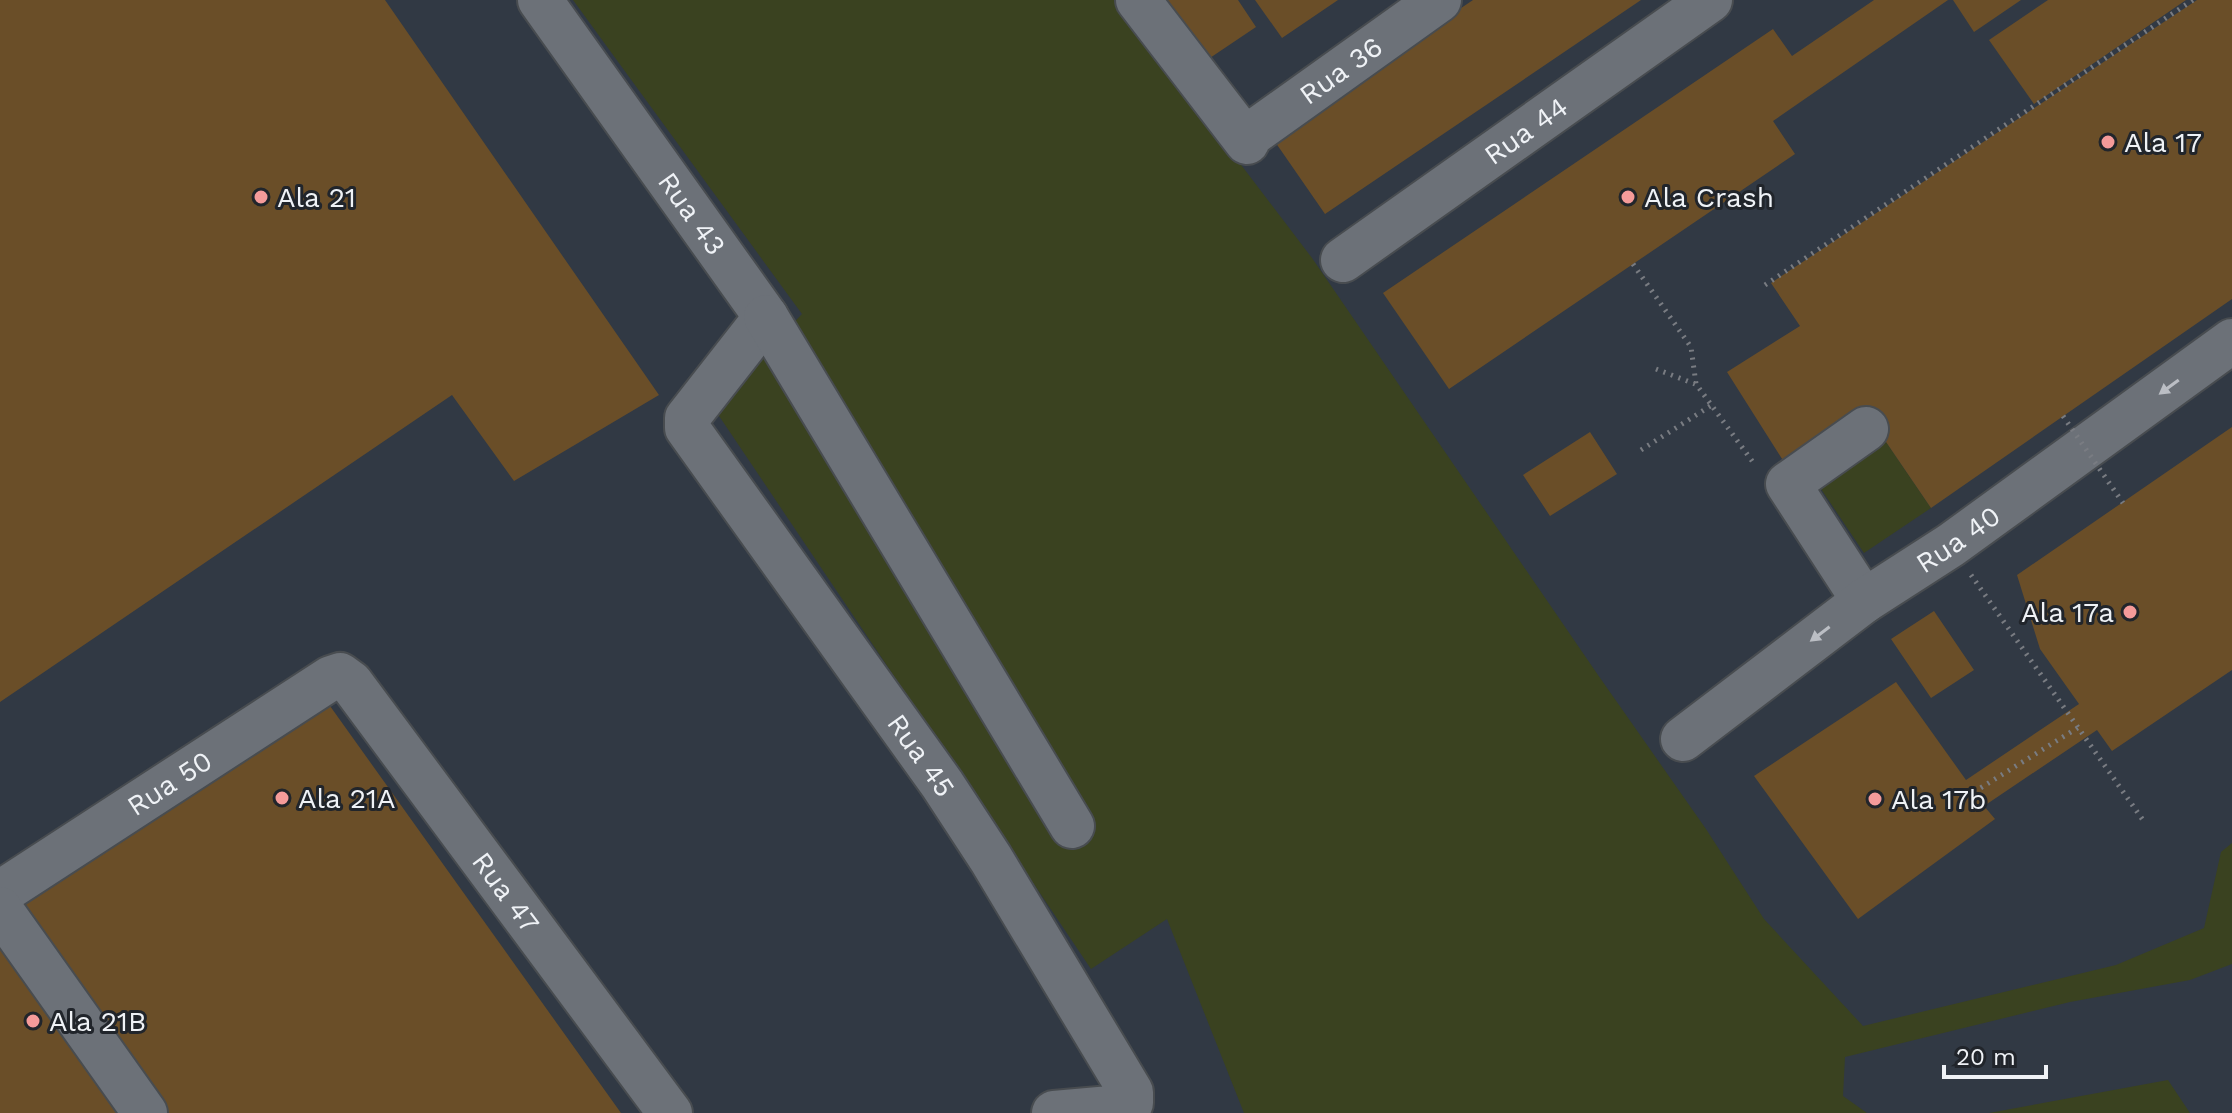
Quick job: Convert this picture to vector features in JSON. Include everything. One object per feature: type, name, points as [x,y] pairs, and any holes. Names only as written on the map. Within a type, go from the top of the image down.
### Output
[{"type":"lane","name":"Rua 43","points":[[540,0],[766,317],[1072,826]]},
{"type":"lane","name":"Rua 36","points":[[1138,0],[1247,142],[1250,135],[1439,0]]},
{"type":"lane","name":"Rua 44","points":[[1343,260],[1710,0]]},
{"type":"lane","name":"Rua 45","points":[[766,317],[687,418],[686,424],[942,784],[991,859],[1131,1092],[1131,1103],[1122,1107],[1054,1113]]},
{"type":"lane","name":"Rua 40","points":[[1683,739],[1864,601],[1951,545],[2232,341]]},
{"type":"lane","points":[[1864,601],[1788,484],[1866,429]]},
{"type":"lane","name":"Rua 50","points":[[0,893],[340,675]]},
{"type":"lane","name":"Rua 47","points":[[340,675],[351,683],[670,1113]]},
{"type":"lane","points":[[0,909],[145,1113]]},
{"type":"path","points":[[1765,285],[2193,0]]},
{"type":"path","points":[[1633,264],[1691,347],[1696,384],[1761,474]]},
{"type":"path","points":[[1656,369],[1696,384]]},
{"type":"path","points":[[1641,450],[1712,405]]},
{"type":"path","points":[[2063,416],[2123,503]]},
{"type":"path","points":[[1951,545],[2026,657],[2145,823]]},
{"type":"path","points":[[1974,792],[2079,727]]},
{"type":"shaded area","points":[[0,0],[2232,0],[2232,1113],[0,1113]]},
{"type":"green space","points":[[573,0],[1131,0],[1191,99],[1312,258],[1706,829],[1764,919],[1863,1026],[2116,965],[2204,928],[2221,852],[2232,843],[2232,964],[2190,980],[2070,1002],[1845,1057],[1843,1096],[1867,1113],[1244,1113],[1167,919],[1091,969],[713,407],[802,314]]},
{"type":"green space","points":[[1882,436],[1931,508],[1864,553],[1815,480]]},
{"type":"green space","points":[[2168,1080],[2190,1113],[1989,1113]]},
{"type":"building","name":"Ala 21","points":[[0,0],[385,0],[659,395],[514,481],[452,395],[0,702]]},
{"type":"building","points":[[1148,0],[1238,0],[1256,27],[1195,68]]},
{"type":"building","points":[[1255,0],[1338,0],[1282,38]]},
{"type":"building","points":[[1473,0],[1641,0],[1325,214],[1271,136]]},
{"type":"building","name":"Ala Crash","points":[[1874,0],[1948,0],[1773,121],[1795,154],[1449,389],[1383,293],[1773,29],[1792,56]]},
{"type":"building","points":[[1953,0],[2021,0],[1974,32]]},
{"type":"building","points":[[2048,0],[2186,0],[2034,104],[1989,40]]},
{"type":"building","name":"Ala 17","points":[[2197,0],[2232,0],[2232,299],[1931,508],[1882,436],[1784,462],[1727,372],[1800,326],[1771,283]]},
{"type":"building","points":[[2232,427],[2232,670],[2112,751],[2097,730],[1984,806],[1995,819],[1858,919],[1754,776],[1896,682],[1966,780],[2079,704],[2040,649],[2017,575]]},
{"type":"building","points":[[1590,432],[1617,474],[1550,516],[1523,475]]},
{"type":"building","points":[[1934,611],[1974,670],[1931,698],[1891,639]]},
{"type":"building","name":"Ala 21A","points":[[320,692],[621,1113],[164,1113],[16,904]]},
{"type":"building","name":"Ala 21B","points":[[0,929],[132,1113],[0,1113]]},
{"type":"place","name":"Ala 17","points":[[2108,142]]},
{"type":"place","name":"Ala 21","points":[[261,197]]},
{"type":"place","name":"Ala Crash","points":[[1628,197]]},
{"type":"place","name":"Ala 17a","points":[[2130,612]]},
{"type":"place","name":"Ala 21A","points":[[282,798]]},
{"type":"place","name":"Ala 17b","points":[[1875,799]]},
{"type":"place","name":"Ala 21B","points":[[33,1021]]}]
